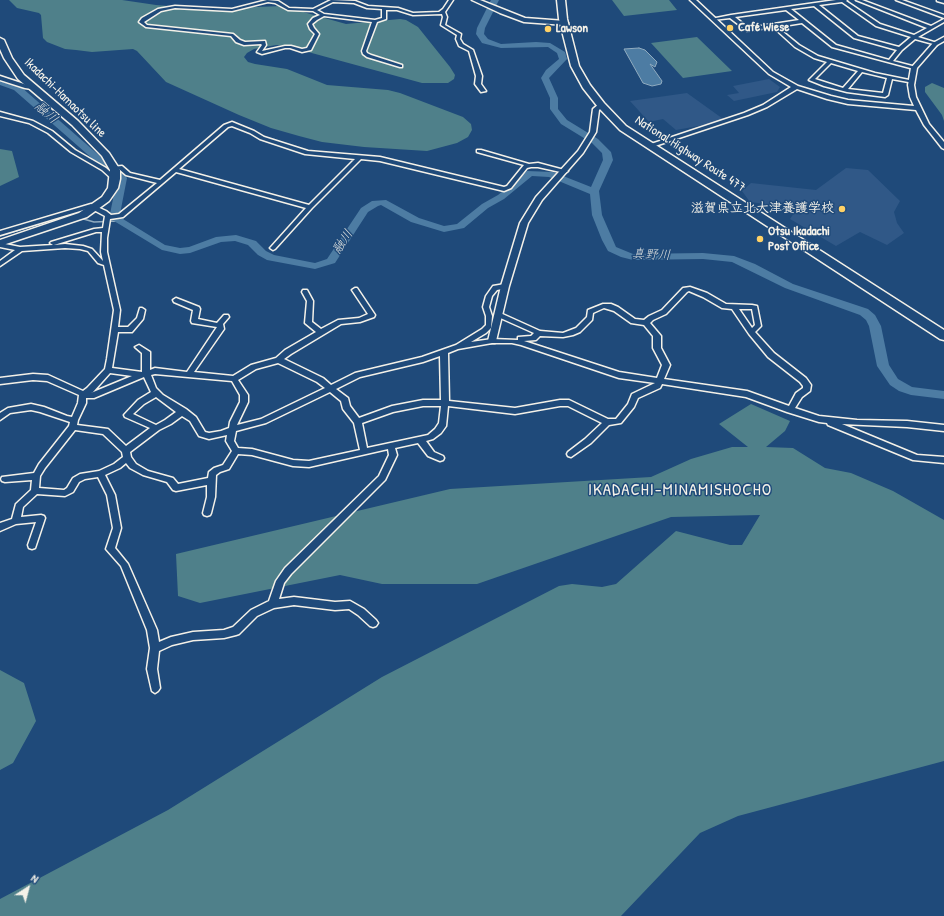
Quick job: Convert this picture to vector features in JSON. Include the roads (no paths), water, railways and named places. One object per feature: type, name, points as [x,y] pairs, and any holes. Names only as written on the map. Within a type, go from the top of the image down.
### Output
[{"type":"highway","name":"National Highway Route 477","points":[[561,0],[561,9],[575,66],[586,86],[601,105],[623,128],[944,336]]},
{"type":"main road","name":"Ikadachi-Hamaotsu line","points":[[0,40],[15,71],[75,123],[106,155],[114,168],[115,179],[113,188],[106,199],[95,208],[68,221],[0,244]]},
{"type":"street","points":[[443,12],[451,0]]},
{"type":"street","points":[[475,0],[502,12],[530,21],[565,23]]},
{"type":"street","points":[[693,0],[771,73],[796,87],[829,98],[848,102],[918,108]]},
{"type":"street","points":[[842,0],[878,25],[935,44]]},
{"type":"street","points":[[713,19],[845,0]]},
{"type":"street","points":[[858,0],[930,27]]},
{"type":"street","points":[[898,0],[944,18]]},
{"type":"street","points":[[939,0],[944,2]]},
{"type":"street","points":[[314,10],[332,1],[355,2],[367,7],[398,9],[413,14],[443,12]]},
{"type":"street","points":[[323,15],[315,19],[310,24],[312,29],[317,34],[309,49],[302,51],[291,47],[285,47],[262,53],[259,52],[264,45],[262,42],[244,44],[232,35],[146,26],[141,22],[160,10],[175,6],[232,10],[268,2],[276,2],[288,9],[314,10],[323,15],[375,21],[384,19],[384,8]]},
{"type":"street","points":[[815,4],[856,37],[900,48]]},
{"type":"street","points":[[787,8],[834,46],[914,68]]},
{"type":"street","points":[[443,12],[445,17],[443,25],[459,35],[458,39],[461,45],[471,50],[479,76],[478,84],[483,91]]},
{"type":"street","points":[[731,16],[747,30],[804,21]]},
{"type":"street","points":[[890,62],[900,48],[914,37],[944,18]]},
{"type":"street","points":[[375,21],[364,51],[365,54],[400,66]]},
{"type":"street","points":[[774,26],[804,51],[830,62],[890,78],[912,82]]},
{"type":"street","points":[[944,39],[935,44],[914,68],[912,82],[913,97],[918,108],[926,124],[944,148]]},
{"type":"street","points":[[830,62],[812,80],[845,89],[884,95],[890,78]]},
{"type":"street","points":[[845,89],[861,70]]},
{"type":"street","points":[[0,78],[27,87],[32,87]]},
{"type":"street","points":[[650,146],[746,114],[765,106],[796,87]]},
{"type":"street","points":[[492,341],[505,286],[520,234],[530,211],[581,152],[593,132],[596,109],[601,105]]},
{"type":"street","points":[[0,114],[31,122],[50,132],[72,151],[104,169],[115,179]]},
{"type":"street","points":[[108,217],[121,216],[126,213],[226,126],[232,124],[252,132],[262,138],[306,153],[380,159],[504,189],[509,187],[529,166]]},
{"type":"street","points":[[479,151],[529,166],[538,165],[565,171]]},
{"type":"street","points":[[273,248],[310,207],[360,157]]},
{"type":"street","points":[[114,168],[120,167],[128,174],[161,182]]},
{"type":"street","points":[[176,170],[310,207]]},
{"type":"street","points":[[0,233],[91,206],[108,215],[104,238],[104,252],[118,310],[116,329],[108,370],[90,390],[83,394]]},
{"type":"street","points":[[36,247],[96,230],[105,230]]},
{"type":"street","points":[[0,244],[20,248],[65,246],[81,247],[90,250],[100,262],[107,264]]},
{"type":"street","points":[[0,264],[20,248]]},
{"type":"street","points":[[457,348],[467,340],[484,331],[489,326],[489,316],[486,308],[489,296],[495,288],[505,286]]},
{"type":"street","points":[[646,323],[651,318],[664,312],[685,290],[690,289],[705,295],[724,306],[755,308],[758,326],[751,332]]},
{"type":"street","points":[[0,381],[33,377],[48,378],[76,389],[83,394],[91,396],[143,374],[155,371],[167,371],[234,379],[254,367],[279,360],[293,349],[340,322],[360,320],[372,315],[354,290]]},
{"type":"street","points":[[305,292],[310,300],[308,322],[321,332]]},
{"type":"street","points":[[176,300],[197,309],[194,322],[210,323],[220,326]]},
{"type":"street","points":[[358,422],[375,414],[408,405],[423,403],[445,403],[515,411],[560,402],[569,403],[607,422],[618,421],[631,405],[635,396],[657,386],[660,381],[666,364],[657,348],[658,336],[646,323],[633,321],[609,306],[603,306],[590,312],[590,318],[578,330],[571,334],[562,335],[539,333],[498,314]]},
{"type":"street","points":[[734,307],[751,332],[771,355],[803,380],[807,385],[807,389],[799,396],[790,410]]},
{"type":"street","points":[[116,329],[130,330],[140,319],[142,310]]},
{"type":"street","points":[[189,374],[220,329],[220,323],[226,317]]},
{"type":"street","points":[[520,339],[533,338],[539,333]]},
{"type":"street","points":[[138,347],[146,352],[143,374],[156,393],[193,419],[202,434],[209,436],[222,434],[262,421],[331,390],[358,375],[423,359],[457,348],[492,341],[512,341],[619,375],[748,394],[790,410],[825,420],[916,458],[944,460]]},
{"type":"street","points":[[234,379],[244,395],[244,402],[234,422],[234,429],[230,441],[236,450],[309,464],[430,437],[438,431],[443,424],[445,403],[444,352]]},
{"type":"street","points":[[279,360],[320,380],[345,400],[346,407],[358,422],[364,452]]},
{"type":"street","points":[[108,370],[143,374]]},
{"type":"street","points":[[156,393],[141,402],[128,415],[156,428]]},
{"type":"street","points":[[15,522],[19,506],[35,491],[36,476],[73,423],[82,403],[83,394]]},
{"type":"street","points":[[0,417],[8,411],[31,407],[41,409],[73,423],[105,431],[127,455],[133,466],[146,473],[170,480],[176,488],[212,481]]},
{"type":"street","points":[[35,491],[65,493],[70,490],[76,480],[83,476],[100,474],[117,466],[156,428],[184,412]]},
{"type":"street","points":[[825,420],[857,423],[907,424],[944,428]]},
{"type":"street","points":[[571,454],[588,441],[607,422]]},
{"type":"street","points":[[420,439],[431,454],[440,458]]},
{"type":"street","points":[[273,604],[277,587],[284,576],[382,478],[393,455],[391,446]]},
{"type":"street","points":[[207,513],[211,497],[212,474],[216,470],[226,467],[230,463],[236,450]]},
{"type":"street","points":[[100,474],[111,495],[116,528],[110,549],[124,564],[152,630],[155,648],[152,669],[155,688]]},
{"type":"street","points":[[6,479],[36,476]]},
{"type":"street","points":[[0,527],[15,522],[41,518],[32,545]]},
{"type":"street","points":[[155,648],[171,641],[193,636],[224,634],[236,631],[254,613],[273,604],[294,601],[335,606],[350,605],[361,612],[373,623]]},
{"type":"waterway","name":"真野川","points":[[495,0],[481,28],[480,34],[485,41],[501,46],[536,44],[550,45],[561,52],[563,59],[549,72],[545,78],[554,98],[554,109],[564,122],[595,141],[606,152],[608,160],[594,193]]},
{"type":"waterway","name":"融川","points":[[0,82],[17,88],[106,166]]},
{"type":"waterway","name":"融川","points":[[120,176],[122,178],[115,214],[119,221],[162,247],[180,251],[190,250],[220,239],[236,238],[252,243],[262,253],[271,258],[315,266],[331,261],[364,210],[375,203],[383,202],[415,220],[444,229],[460,226],[485,206],[501,197],[530,173],[550,174],[565,179],[594,193]]},
{"type":"waterway","name":"真野川","points":[[594,193],[597,215],[612,249],[633,257],[703,256],[734,259],[751,266],[789,286],[864,312],[871,318],[875,326],[883,366],[894,382],[911,391],[944,395]]},
{"type":"waterway","points":[[0,236],[61,217],[74,216]]},
{"type":"waterway","points":[[80,218],[94,222],[119,221]]},
{"type":"place","name":"Café Wiese","points":[[730,28]]},
{"type":"place","name":"Lawson","points":[[548,29]]},
{"type":"place","name":"滋賀県立北大津養護学校","points":[[842,209]]},
{"type":"place","name":"Otsu Ikadachi Post Office","points":[[760,239]]},
{"type":"district","name":"IKADACHI-MINAMISHOCHO","points":[[680,490]]}]
